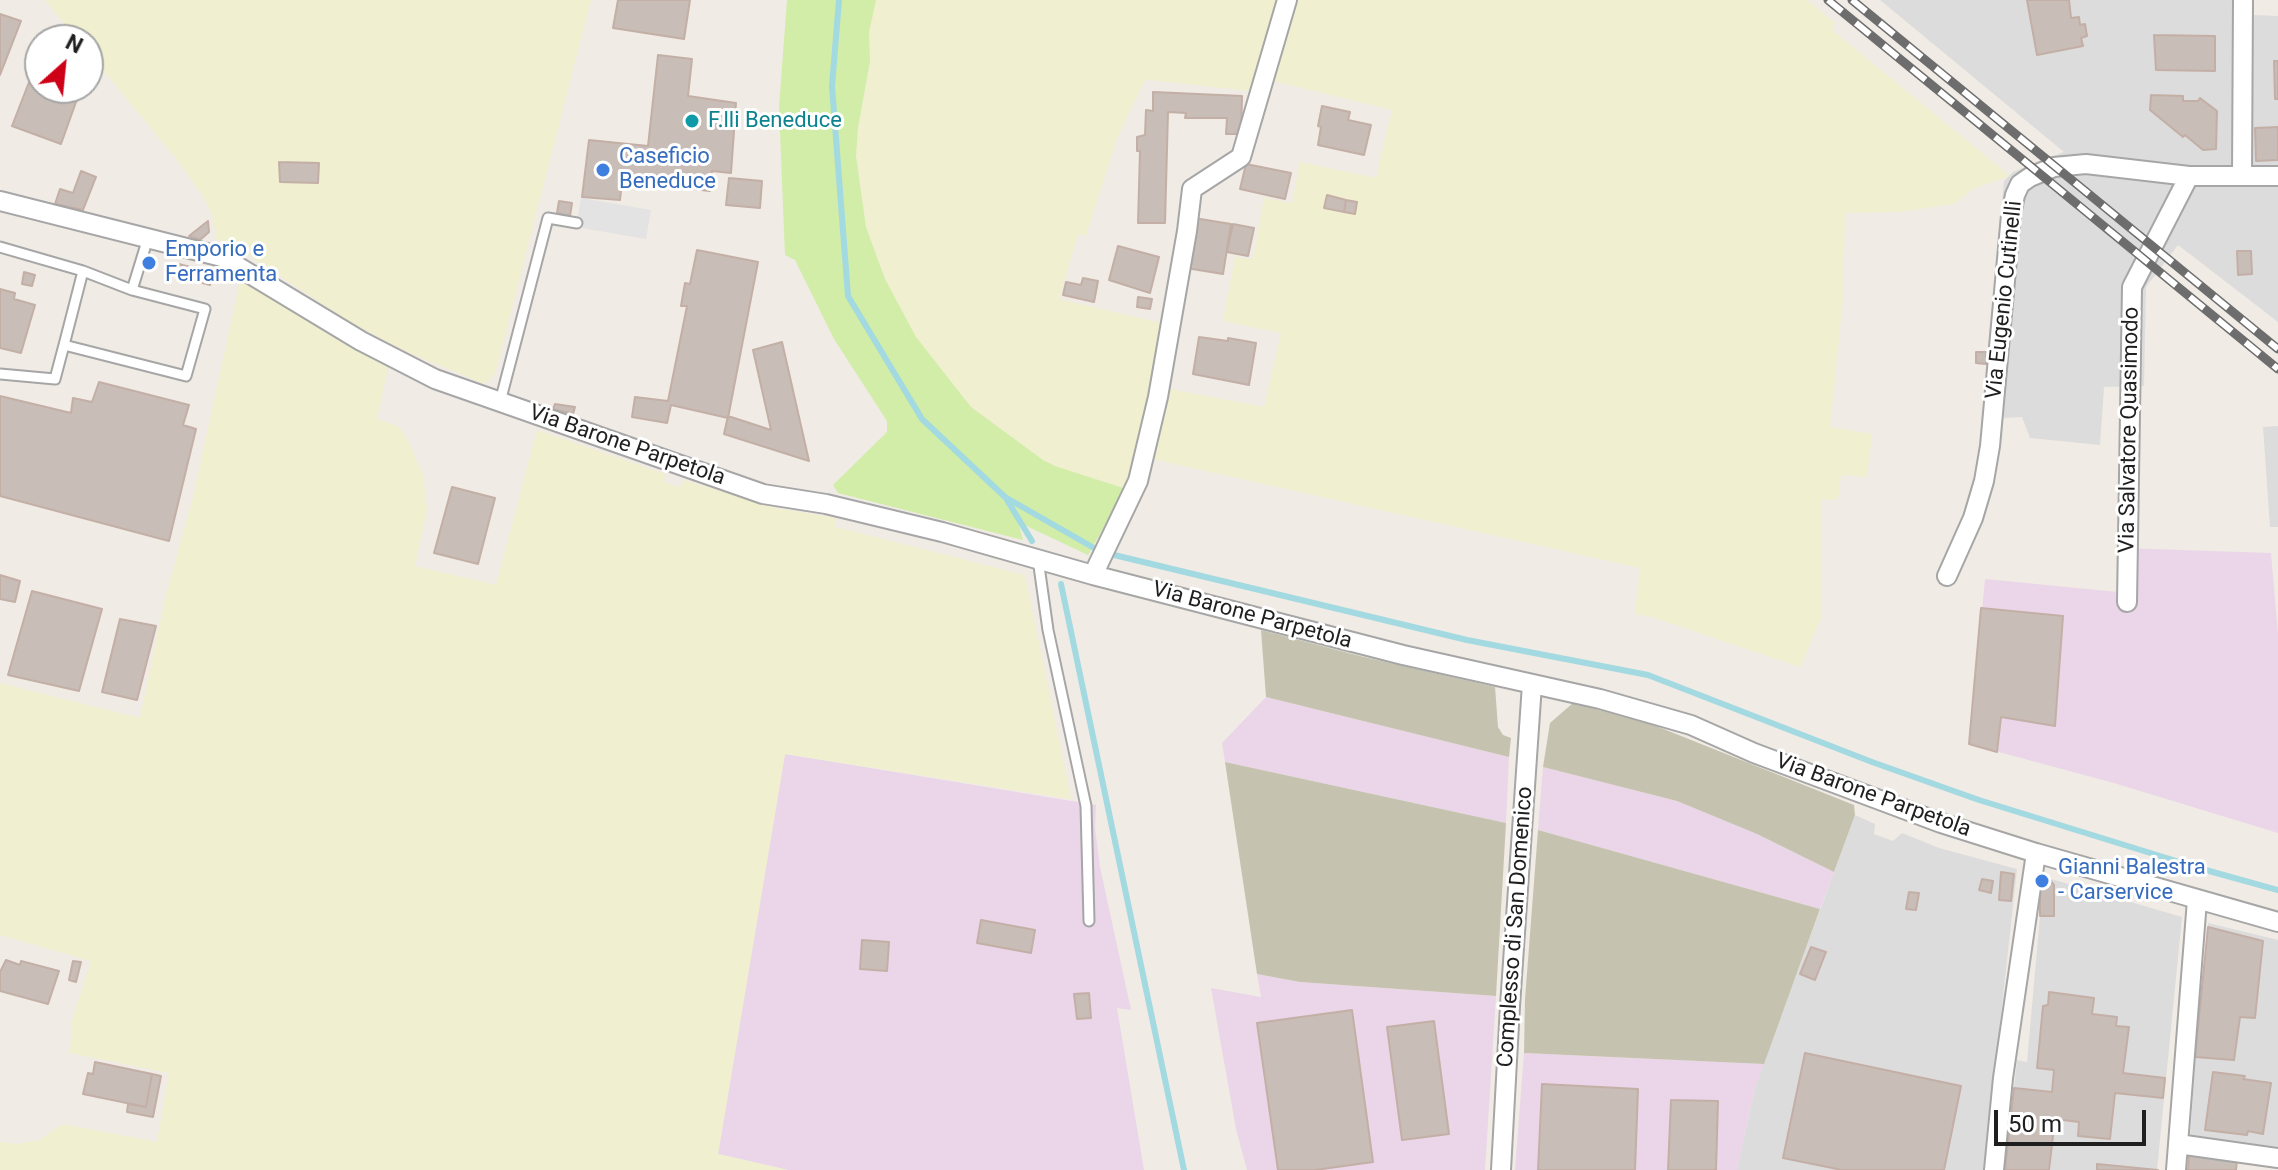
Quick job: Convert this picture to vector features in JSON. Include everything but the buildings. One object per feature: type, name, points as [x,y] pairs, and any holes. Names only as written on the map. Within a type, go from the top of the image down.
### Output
[{"type":"street","points":[[1093,575],[1138,481],[1158,397],[1192,189],[1241,157],[1287,0]]},
{"type":"street","points":[[2242,174],[2243,0]]},
{"type":"street","name":"Via Eugenio Cutinelli","points":[[1947,576],[1973,518],[1984,481],[1990,446],[2011,215],[2020,184],[2054,167],[2086,164],[2189,176],[2278,176]]},
{"type":"street","name":"Via Salvatore Quasimodo","points":[[2127,602],[2132,287],[2189,176]]},
{"type":"street","name":"Via Barone Parpetola","points":[[0,201],[222,257],[361,341],[435,379],[763,494],[826,504],[913,525],[1403,655],[1600,699],[1691,725],[1754,753],[1908,811],[2036,853],[2278,922]]},
{"type":"street","name":"Complesso di San Domenico","points":[[1501,1170],[1532,684]]},
{"type":"street","points":[[1994,1170],[2003,1078],[2036,853]]},
{"type":"street","points":[[2176,1170],[2197,900]]},
{"type":"street","points":[[2178,1144],[2278,1158]]},
{"type":"lane","points":[[500,402],[548,218],[577,223]]},
{"type":"lane","points":[[132,290],[148,238]]},
{"type":"lane","points":[[0,247],[83,271],[132,290],[205,309],[186,376],[64,345]]},
{"type":"lane","points":[[0,374],[55,379],[83,271]]},
{"type":"lane","points":[[1038,559],[1048,630],[1086,806],[1089,921]]},
{"type":"shaded area","points":[[1880,0],[2254,0],[2254,15],[2278,16],[2278,322],[2178,245],[2146,287],[2144,386],[2104,387],[2100,445],[2030,438],[2022,417],[1983,419],[2004,181],[2013,172],[2064,152]]},
{"type":"shaded area","points":[[581,198],[651,210],[646,239],[576,227]]},
{"type":"shaded area","points":[[2278,426],[2278,527],[2270,527],[2263,427]]},
{"type":"shaded area","points":[[2120,548],[2271,553],[2278,634],[2278,833],[2114,783],[1969,744],[1985,579],[2118,592]]},
{"type":"shaded area","points":[[1261,630],[1495,687],[1498,727],[1503,735],[1511,738],[1509,757],[1266,697]]},
{"type":"shaded area","points":[[1266,697],[1509,757],[1506,823],[1225,762],[1222,743]]},
{"type":"shaded area","points":[[1573,703],[1651,724],[1854,805],[1855,815],[1834,872],[1757,834],[1677,801],[1543,767],[1550,723]]},
{"type":"shaded area","points":[[785,754],[1096,805],[1095,828],[1100,867],[1131,1010],[1117,1008],[1144,1170],[788,1170],[718,1154]]},
{"type":"shaded area","points":[[1225,762],[1506,823],[1496,996],[1300,982],[1257,974]]},
{"type":"shaded area","points":[[1543,767],[1677,801],[1757,834],[1834,872],[1820,909],[1538,830]]},
{"type":"shaded area","points":[[1855,815],[1875,824],[1874,834],[1893,841],[1902,833],[1939,848],[2017,869],[1984,1170],[1737,1170],[1755,1087]]},
{"type":"shaded area","points":[[1538,830],[1820,909],[1764,1064],[1524,1053]]},
{"type":"shaded area","points":[[2048,878],[2182,917],[2157,1170],[2005,1170],[2017,1060],[2027,1062],[2040,887]]},
{"type":"shaded area","points":[[2208,923],[2278,940],[2278,1154],[2190,1142]]},
{"type":"shaded area","points":[[1257,974],[1300,982],[1496,996],[1485,1170],[1247,1170],[1236,1129],[1211,988],[1261,997]]},
{"type":"shaded area","points":[[1524,1053],[1764,1064],[1755,1087],[1737,1170],[1515,1170]]},
{"type":"green space","points":[[45,0],[591,0],[495,374],[484,384],[403,350],[347,320],[249,256],[216,239],[213,217],[203,196],[104,71],[104,24],[65,24]]},
{"type":"green space","points":[[787,0],[876,0],[869,32],[870,61],[856,156],[866,227],[885,279],[916,337],[971,407],[1043,460],[1126,489],[1088,555],[1018,522],[1023,540],[838,493],[833,485],[887,432],[887,421],[834,339],[795,260],[785,255],[779,107]]},
{"type":"green space","points":[[876,0],[1279,0],[1251,91],[1149,80],[1144,82],[1117,138],[1086,236],[1078,234],[1059,299],[1161,323],[1142,442],[1126,489],[1043,460],[971,407],[916,337],[885,279],[866,227],[856,156],[870,60],[869,32]]},
{"type":"green space","points":[[1293,0],[1807,0],[1835,23],[1832,30],[2010,176],[1975,188],[1954,204],[1898,212],[1845,213],[1843,299],[1830,427],[1872,434],[1867,477],[1841,475],[1838,500],[1821,499],[1822,616],[1800,667],[1635,614],[1640,568],[1152,459],[1169,389],[1264,407],[1281,333],[1223,321],[1235,257],[1253,259],[1264,198],[1292,203],[1300,162],[1376,178],[1392,110],[1273,81]]},
{"type":"green space","points":[[241,276],[388,368],[377,419],[399,427],[423,475],[427,510],[415,566],[496,585],[537,430],[665,474],[664,482],[680,487],[684,480],[777,508],[835,518],[836,527],[1025,575],[1071,799],[785,754],[718,1154],[788,1170],[0,1170],[0,1142],[17,1144],[39,1140],[63,1124],[157,1142],[169,1073],[70,1053],[72,1021],[91,961],[0,935],[0,683],[140,718],[165,599],[194,493]]},
{"type":"waterway","points":[[839,0],[832,86],[848,296],[922,419],[1005,497],[1094,548]]},
{"type":"waterway","points":[[1007,500],[1032,541]]},
{"type":"waterway","points":[[1110,554],[1467,640],[1648,675],[1979,800],[2278,890]]},
{"type":"waterway","points":[[1061,584],[1184,1170]]},
{"type":"railway","points":[[1828,0],[2278,369]]},
{"type":"railway","points":[[1852,0],[2278,349]]},
{"type":"place","name":"F.lli Beneduce","points":[[692,121]]},
{"type":"place","name":"Caseficio Beneduce","points":[[603,170]]},
{"type":"place","name":"Emporio e Ferramenta","points":[[149,263]]},
{"type":"place","name":"Gianni Balestra - Carservice","points":[[2042,881]]}]
